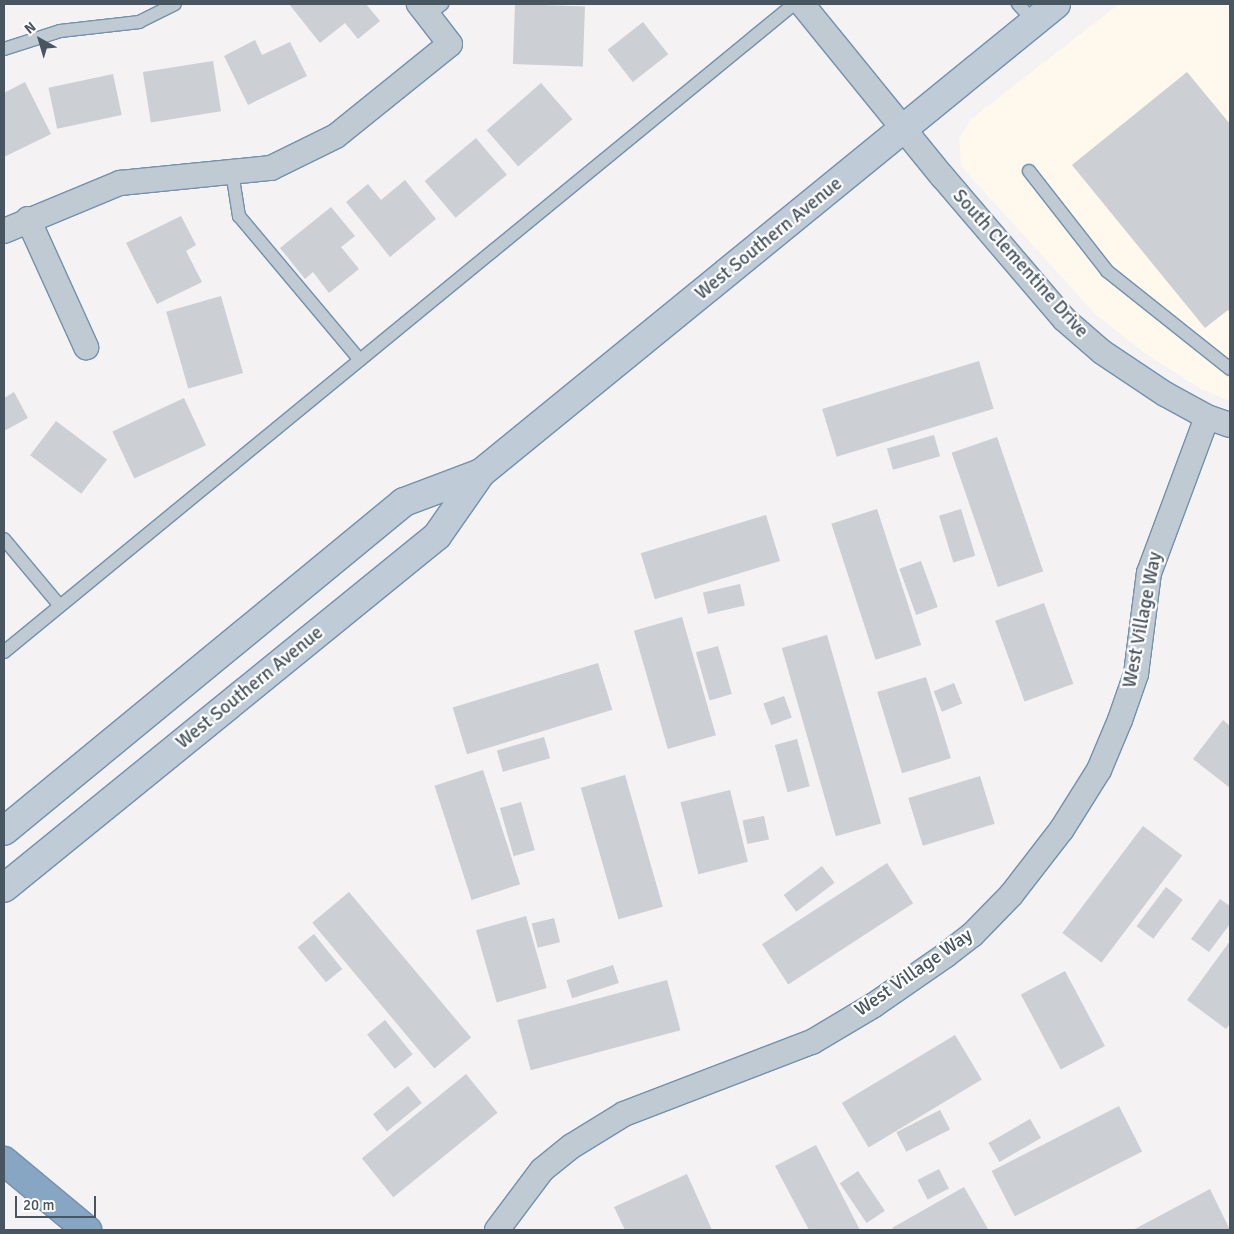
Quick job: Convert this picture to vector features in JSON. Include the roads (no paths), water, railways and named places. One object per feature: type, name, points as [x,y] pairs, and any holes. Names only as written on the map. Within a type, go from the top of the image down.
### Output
[{"type":"highway","points":[[4,1161],[87,1230]]},
{"type":"main road","name":"West Southern Avenue","points":[[4,888],[437,536],[481,473],[903,129],[1026,13],[1056,4]]},
{"type":"main road","name":"West Southern Avenue","points":[[4,831],[404,502],[481,473]]},
{"type":"street","name":"South Clementine Drive","points":[[802,4],[903,129],[1064,319],[1102,352],[1207,417],[1230,425]]},
{"type":"street","points":[[4,231],[28,219],[120,183],[271,168],[336,136],[450,44],[429,8]]},
{"type":"street","points":[[28,219],[86,347]]},
{"type":"street","name":"West Village Way","points":[[497,1230],[542,1170],[572,1146],[624,1114],[812,1042],[874,1005],[946,955],[972,935],[1011,895],[1062,829],[1099,770],[1120,720],[1136,674],[1149,573],[1207,417]]},
{"type":"lane","points":[[4,49],[60,31],[139,22],[175,4]]},
{"type":"lane","points":[[4,652],[794,4]]},
{"type":"lane","points":[[1030,171],[1107,270],[1230,370]]},
{"type":"lane","points":[[232,172],[238,216],[360,360]]},
{"type":"lane","points":[[4,539],[60,606]]}]
